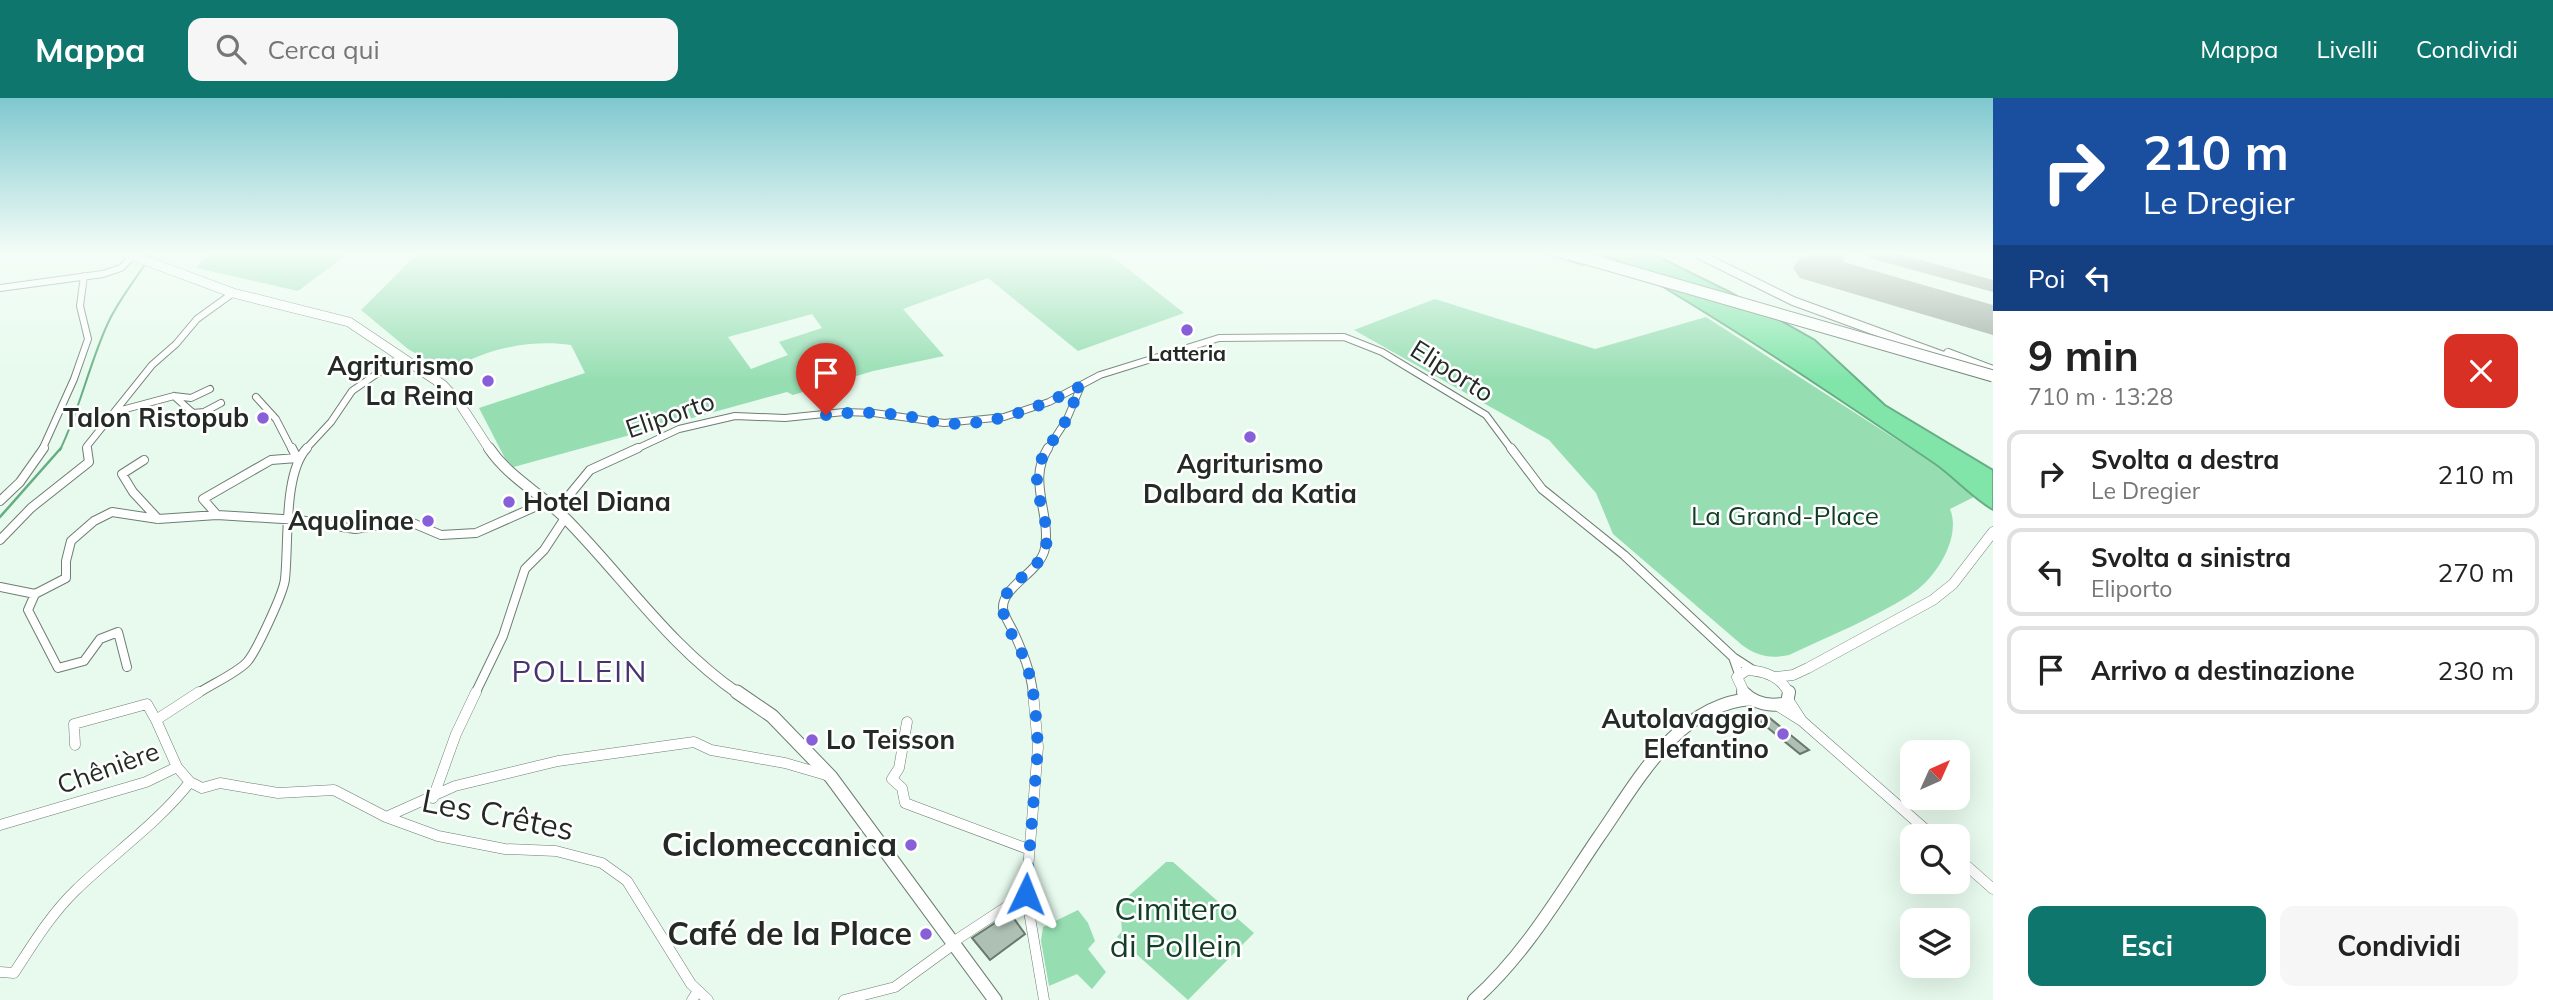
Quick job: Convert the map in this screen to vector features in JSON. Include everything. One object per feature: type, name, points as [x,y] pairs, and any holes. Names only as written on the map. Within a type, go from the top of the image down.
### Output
[{"type":"highway","points":[[1702,296],[1993,379]]},
{"type":"highway","points":[[1712,296],[1993,379]]},
{"type":"main road","points":[[245,296],[349,322],[443,385],[458,401],[500,465],[556,510],[687,653],[714,677],[772,716],[831,777],[995,1000]]},
{"type":"street","points":[[0,501],[20,482],[46,446],[74,379],[88,339],[80,306],[81,296]]},
{"type":"street","points":[[0,540],[31,508],[89,462],[87,446],[118,411],[152,365],[176,344],[197,319],[229,296]]},
{"type":"street","points":[[1783,296],[1945,356],[1993,379]]},
{"type":"street","points":[[1865,328],[1958,356],[1993,370]]},
{"type":"street","name":"Eliporto","points":[[433,798],[456,734],[503,636],[525,569],[544,550],[553,533],[556,510],[570,500],[579,480],[590,470],[679,429],[735,416],[810,418],[844,412],[911,417],[944,423],[1004,417],[1049,402],[1100,374],[1219,338],[1344,337],[1382,352],[1486,415],[1542,489],[1624,555],[1733,656],[1753,670]]},
{"type":"street","points":[[217,515],[203,499],[271,460],[297,458],[331,422],[352,391],[401,357]]},
{"type":"street","points":[[1044,1000],[1026,894],[1038,747],[1035,708],[1032,684],[1024,658],[1003,608],[1007,594],[1037,565],[1045,548],[1045,528],[1038,485],[1039,468],[1045,453],[1067,419],[1081,386]]},
{"type":"street","points":[[118,411],[174,396],[191,398],[210,388]]},
{"type":"street","points":[[174,396],[193,413],[204,412],[221,403]]},
{"type":"street","points":[[256,397],[276,419],[297,458]]},
{"type":"street","name":"Chênière","points":[[0,825],[146,782],[177,767],[156,720],[247,662],[281,595],[285,581],[287,520],[297,458]]},
{"type":"street","points":[[144,460],[122,474],[133,492],[158,519]]},
{"type":"street","points":[[0,587],[35,594],[66,578],[66,561],[71,541],[94,521],[112,513],[158,519],[217,515],[355,529],[408,522],[440,534],[476,533],[556,510]]},
{"type":"street","points":[[1774,677],[1793,675],[1933,600],[1954,584],[1990,537]]},
{"type":"street","points":[[35,594],[28,610],[58,668],[92,657],[100,639],[118,632],[127,667]]},
{"type":"street","name":"Eliporto","points":[[1733,656],[1739,674]]},
{"type":"street","points":[[1731,700],[1739,687],[1739,674],[1753,670],[1774,677],[1786,687]]},
{"type":"street","points":[[1783,704],[1786,687],[1793,675]]},
{"type":"street","points":[[1739,687],[1751,699],[1765,705],[1783,704],[1919,824]]},
{"type":"street","points":[[1474,1000],[1527,941],[1654,758],[1676,734],[1701,715],[1731,700],[1751,699]]},
{"type":"street","points":[[75,745],[74,724],[92,718],[147,705],[156,720]]},
{"type":"street","points":[[907,722],[899,768],[892,779],[902,788],[905,803],[1028,849]]},
{"type":"street","points":[[386,817],[455,786],[558,761],[694,742],[711,750],[785,764],[831,777]]},
{"type":"street","points":[[0,972],[14,973],[74,891],[158,820],[190,782],[177,767]]},
{"type":"street","name":"Les Crêtes","points":[[190,782],[202,788],[220,783],[278,793],[334,790],[386,817],[438,836],[505,849],[556,851],[603,863],[627,881],[691,984],[695,995],[708,1000]]},
{"type":"street","points":[[1970,869],[1993,889]]},
{"type":"street","points":[[844,1000],[895,987],[953,943],[1026,894]]},
{"type":"green space","points":[[375,296],[938,296],[903,309],[944,356],[873,371],[793,395],[787,392],[510,468],[479,408],[585,373],[571,345],[539,343],[507,348],[476,357],[448,372],[408,349],[361,310]],"holes":[[[812,314],[822,328],[779,342],[788,355],[751,369],[728,337]]]},
{"type":"green space","points":[[1010,296],[1163,296],[1184,313],[1078,351]]},
{"type":"green space","name":"La Grand-Place","points":[[1435,299],[1595,349],[1706,317],[1936,465],[1976,496],[1950,509],[1952,533],[1944,557],[1937,569],[1910,595],[1881,612],[1789,655],[1776,657],[1758,654],[1742,645],[1613,534],[1596,493],[1549,440],[1354,330]]},
{"type":"green space","name":"Cimitero di Pollein","points":[[1166,862],[1173,862],[1254,933],[1188,1000],[1117,937],[1122,931],[1121,919],[1114,909]]},
{"type":"green space","points":[[1078,910],[1088,923],[1095,941],[1088,949],[1106,972],[1092,989],[1077,974],[1049,986],[1041,941],[1043,927]]},
{"type":"shaded area","points":[[1678,296],[1737,296],[1815,340],[1885,405],[1993,470],[1993,510],[1935,464]]},
{"type":"building","name":"Autolavaggio Elefantino","points":[[1766,715],[1809,750],[1800,754],[1757,719]]},
{"type":"building","points":[[1010,913],[1025,934],[990,960],[972,938]]},
{"type":"waterway","points":[[61,448],[95,354],[123,296]]},
{"type":"waterway","points":[[0,517],[61,448]]},
{"type":"runway","points":[[1912,296],[1993,320]]},
{"type":"place","name":"Latteria","points":[[1187,330]]},
{"type":"place","name":"Agriturismo La Reina","points":[[488,381]]},
{"type":"place","name":"Talon Ristopub","points":[[263,418]]},
{"type":"place","name":"Agriturismo Dalbard da Katia","points":[[1250,437]]},
{"type":"place","name":"Hotel Diana","points":[[509,502]]},
{"type":"place","name":"Aquolinae","points":[[428,521]]},
{"type":"place","name":"Autolavaggio Elefantino","points":[[1783,734]]},
{"type":"place","name":"Lo Teisson","points":[[812,740]]},
{"type":"place","name":"Ciclomeccanica","points":[[911,845]]},
{"type":"place","name":"Café de la Place","points":[[926,934]]},
{"type":"district","name":"POLLEIN","points":[[580,672]]},
{"type":"route","points":[[826,415],[844,412],[874,413],[944,423],[976,421],[1004,417],[1049,402],[1081,386],[1067,419],[1045,453],[1037,476],[1046,537],[1042,557],[1028,574],[1013,586],[1004,599],[1003,608],[1032,684],[1038,747],[1026,894]]}]
